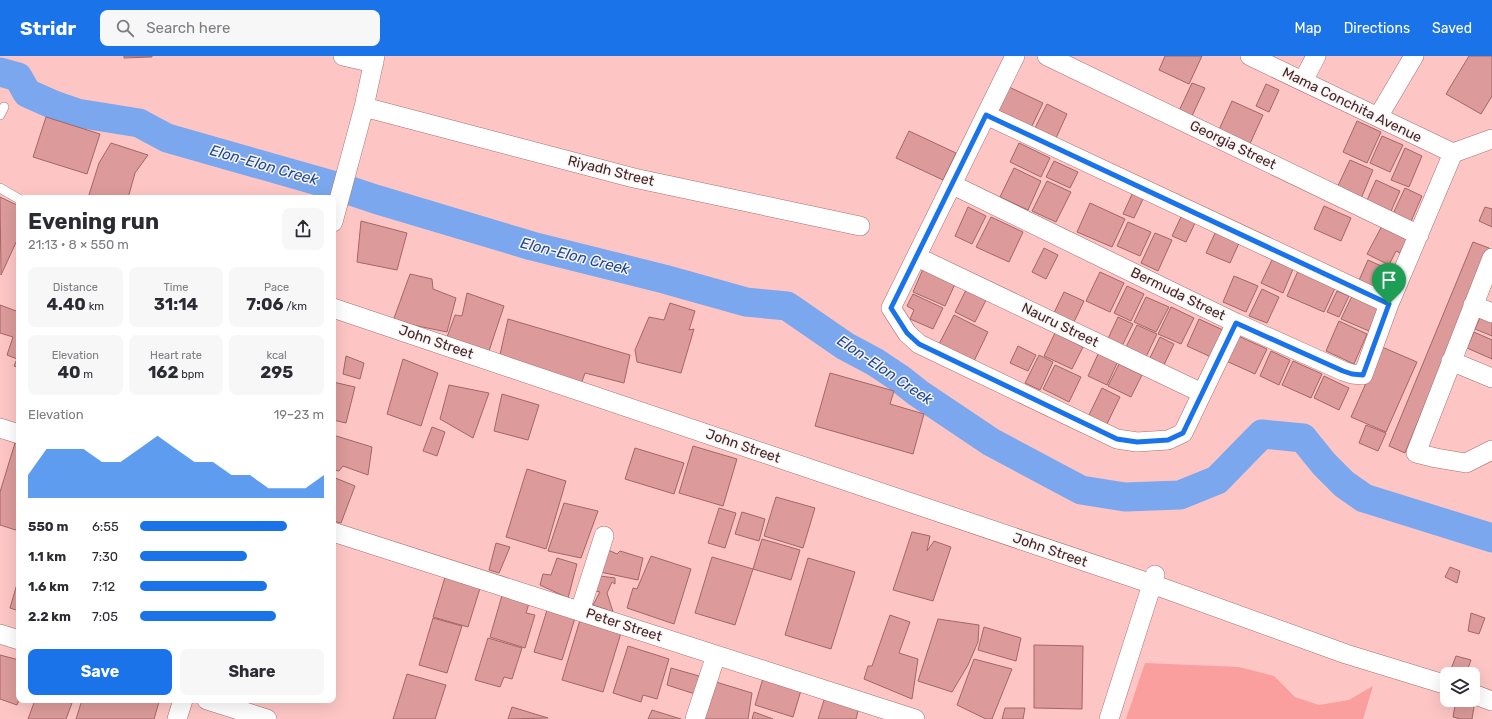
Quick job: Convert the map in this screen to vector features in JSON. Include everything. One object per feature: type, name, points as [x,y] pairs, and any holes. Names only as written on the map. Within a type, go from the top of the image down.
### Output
[{"type":"street","points":[[336,214],[375,60],[343,56]]},
{"type":"street","points":[[1015,56],[953,185],[891,308],[907,333],[919,344],[1117,439],[1137,442],[1168,440],[1183,433],[1236,323]]},
{"type":"street","name":"Georgia Street","points":[[1047,56],[1419,234]]},
{"type":"street","name":"Mama Conchita Avenue","points":[[1250,56],[1453,153]]},
{"type":"street","points":[[1303,81],[1316,56]]},
{"type":"street","points":[[1378,117],[1414,56]]},
{"type":"street","name":"Riyadh Street","points":[[364,107],[634,178],[860,226]]},
{"type":"street","points":[[986,115],[1389,304]]},
{"type":"street","points":[[1453,153],[1492,139]]},
{"type":"street","name":"Bermuda Street","points":[[953,185],[1236,323],[1343,371],[1363,375],[1389,304],[1453,153]]},
{"type":"street","name":"Nauru Street","points":[[917,257],[1202,393]]},
{"type":"street","points":[[1492,258],[1416,453],[1466,463],[1492,450]]},
{"type":"street","points":[[1474,306],[1492,313]]},
{"type":"street","name":"John Street","points":[[336,309],[1154,580],[1346,654],[1440,683]]},
{"type":"street","points":[[1452,361],[1492,378]]},
{"type":"street","points":[[0,428],[16,433]]},
{"type":"street","name":"Peter Street","points":[[336,533],[915,719]]},
{"type":"street","points":[[580,611],[604,536]]},
{"type":"street","points":[[1109,719],[1154,580]]},
{"type":"street","points":[[0,634],[16,639]]},
{"type":"street","points":[[695,719],[716,655]]},
{"type":"street","points":[[1480,697],[1492,701]]},
{"type":"street","points":[[177,719],[182,703]]},
{"type":"street","points":[[216,703],[267,719]]},
{"type":"lane","points":[[0,188],[16,197]]},
{"type":"shaded area","points":[[1145,663],[1239,667],[1274,676],[1295,697],[1319,705],[1349,700],[1373,686],[1363,719],[1126,719]]},
{"type":"building","points":[[124,56],[152,56],[152,57],[124,58]]},
{"type":"building","points":[[1165,56],[1202,56],[1189,84],[1159,70]]},
{"type":"building","points":[[1469,56],[1492,56],[1492,96],[1481,114],[1446,94]]},
{"type":"building","points":[[1192,83],[1205,88],[1191,118],[1178,113]]},
{"type":"building","points":[[1266,84],[1279,90],[1269,112],[1256,106]]},
{"type":"building","points":[[1009,87],[1043,103],[1030,130],[996,114]]},
{"type":"building","points":[[1232,101],[1263,115],[1248,148],[1217,134]]},
{"type":"building","points":[[1047,104],[1067,114],[1056,138],[1035,128]]},
{"type":"building","points":[[46,117],[100,134],[87,174],[33,157]]},
{"type":"building","points":[[1357,121],[1381,132],[1367,163],[1343,152]]},
{"type":"building","points":[[909,131],[956,153],[943,180],[896,158]]},
{"type":"building","points":[[1382,136],[1403,145],[1390,172],[1370,163]]},
{"type":"building","points":[[111,143],[148,155],[135,173],[129,195],[89,195],[99,163]]},
{"type":"building","points":[[1019,143],[1050,158],[1041,177],[1010,162]]},
{"type":"building","points":[[1405,148],[1422,156],[1409,187],[1391,180]]},
{"type":"building","points":[[1350,160],[1373,170],[1360,201],[1336,190]]},
{"type":"building","points":[[1054,161],[1078,172],[1070,188],[1046,177]]},
{"type":"building","points":[[1014,168],[1041,181],[1028,210],[1000,197]]},
{"type":"building","points":[[1376,180],[1400,191],[1388,218],[1364,207]]},
{"type":"building","points":[[1047,181],[1071,192],[1056,222],[1032,211]]},
{"type":"building","points":[[1405,188],[1422,196],[1409,226],[1391,218]]},
{"type":"building","points":[[1133,192],[1144,197],[1134,218],[1123,214]]},
{"type":"building","points":[[0,197],[16,205],[16,242],[1,275]]},
{"type":"building","points":[[1090,203],[1125,219],[1112,247],[1077,232]]},
{"type":"building","points":[[1324,206],[1351,218],[1341,241],[1314,229]]},
{"type":"building","points":[[968,207],[986,216],[972,244],[955,236]]},
{"type":"building","points":[[1485,207],[1492,209],[1492,227],[1479,221]]},
{"type":"building","points":[[991,217],[1023,232],[1009,262],[976,247]]},
{"type":"building","points":[[1181,217],[1195,223],[1186,242],[1172,236]]},
{"type":"building","points":[[361,221],[407,233],[397,270],[357,262]]},
{"type":"building","points":[[1128,222],[1151,232],[1140,256],[1117,246]]},
{"type":"building","points":[[1383,224],[1408,237],[1400,253],[1396,251],[1389,265],[1367,254]]},
{"type":"building","points":[[1216,231],[1240,241],[1230,263],[1206,253]]},
{"type":"building","points":[[1155,233],[1172,240],[1158,271],[1141,263]]},
{"type":"building","points":[[1473,242],[1489,248],[1405,453],[1389,446]]},
{"type":"building","points":[[1044,248],[1058,255],[1046,279],[1032,272]]},
{"type":"building","points":[[1272,260],[1293,269],[1283,293],[1261,283]]},
{"type":"building","points":[[1368,260],[1390,270],[1378,297],[1356,287]]},
{"type":"building","points":[[923,269],[955,284],[945,306],[913,292]]},
{"type":"building","points":[[1298,271],[1335,288],[1324,312],[1287,296]]},
{"type":"building","points":[[1100,272],[1124,283],[1110,312],[1086,301]]},
{"type":"building","points":[[410,274],[432,279],[433,289],[456,298],[447,332],[393,321]]},
{"type":"building","points":[[1234,276],[1258,286],[1246,312],[1223,302]]},
{"type":"building","points":[[1127,286],[1144,294],[1131,321],[1114,313]]},
{"type":"building","points":[[1262,289],[1279,297],[1267,323],[1249,316]]},
{"type":"building","points":[[966,290],[986,300],[975,322],[955,312]]},
{"type":"building","points":[[1337,291],[1349,296],[1339,317],[1327,312]]},
{"type":"building","points":[[1064,292],[1084,301],[1071,328],[1051,319]]},
{"type":"building","points":[[467,293],[504,306],[489,351],[447,337],[455,315],[462,316]]},
{"type":"building","points":[[913,294],[943,308],[933,329],[910,319],[914,310],[907,306]]},
{"type":"building","points":[[1352,296],[1379,308],[1369,331],[1341,319]]},
{"type":"building","points":[[1146,297],[1169,307],[1156,332],[1134,322]]},
{"type":"building","points":[[670,303],[695,311],[689,330],[694,329],[681,373],[637,362],[635,350],[649,317],[664,320]]},
{"type":"building","points":[[0,305],[16,311],[16,359],[7,355],[13,337],[0,333]]},
{"type":"building","points":[[1171,307],[1194,318],[1181,344],[1158,334]]},
{"type":"building","points":[[1482,313],[1492,317],[1492,336],[1475,329]]},
{"type":"building","points":[[954,315],[988,332],[973,363],[938,346]]},
{"type":"building","points":[[1118,317],[1133,324],[1120,350],[1106,343]]},
{"type":"building","points":[[508,319],[630,355],[624,383],[585,373],[580,387],[499,359]]},
{"type":"building","points":[[1199,319],[1223,330],[1211,357],[1187,346]]},
{"type":"building","points":[[1339,321],[1367,334],[1354,364],[1326,351]]},
{"type":"building","points":[[1137,325],[1157,334],[1144,361],[1124,351]]},
{"type":"building","points":[[1474,332],[1492,340],[1492,359],[1467,348]]},
{"type":"building","points":[[1055,333],[1083,347],[1072,369],[1044,356]]},
{"type":"building","points":[[1236,335],[1267,349],[1255,374],[1224,360]]},
{"type":"building","points":[[1160,337],[1174,344],[1162,369],[1148,362]]},
{"type":"building","points":[[1018,346],[1036,355],[1028,371],[1010,363]]},
{"type":"building","points":[[1382,347],[1417,362],[1386,432],[1351,417]]},
{"type":"building","points":[[1271,351],[1290,360],[1279,385],[1260,376]]},
{"type":"building","points":[[1099,352],[1118,361],[1107,385],[1088,376]]},
{"type":"building","points":[[1039,355],[1053,362],[1040,390],[1025,383]]},
{"type":"building","points":[[346,356],[364,363],[360,379],[343,374]]},
{"type":"building","points":[[403,359],[438,373],[421,426],[387,414]]},
{"type":"building","points":[[1293,361],[1322,374],[1311,398],[1282,385]]},
{"type":"building","points":[[1119,364],[1142,375],[1131,397],[1108,386]]},
{"type":"building","points":[[1055,365],[1081,377],[1069,402],[1043,389]]},
{"type":"building","points":[[830,373],[894,391],[890,404],[924,414],[913,454],[815,426]]},
{"type":"building","points":[[1324,376],[1349,388],[1339,410],[1314,398]]},
{"type":"building","points":[[336,383],[355,387],[346,423],[336,421]]},
{"type":"building","points":[[449,385],[489,393],[473,438],[440,419]]},
{"type":"building","points":[[1102,388],[1120,397],[1105,428],[1087,419]]},
{"type":"building","points":[[502,394],[539,405],[528,440],[494,431]]},
{"type":"building","points":[[1366,425],[1386,433],[1378,451],[1359,443]]},
{"type":"building","points":[[432,427],[445,432],[437,456],[423,451]]},
{"type":"building","points":[[336,436],[372,447],[368,475],[343,466],[339,471],[336,470]]},
{"type":"building","points":[[16,443],[16,530],[0,525],[0,492]]},
{"type":"building","points":[[693,446],[737,459],[723,506],[679,493]]},
{"type":"building","points":[[635,448],[684,463],[674,494],[625,479]]},
{"type":"building","points":[[527,469],[566,481],[546,549],[506,537]]},
{"type":"building","points":[[336,478],[355,486],[341,523],[336,522]]},
{"type":"building","points":[[776,497],[815,508],[803,548],[764,536]]},
{"type":"building","points":[[564,503],[598,511],[581,558],[548,551]]},
{"type":"building","points":[[719,508],[736,513],[725,548],[708,543]]},
{"type":"building","points":[[742,512],[765,519],[759,541],[735,534]]},
{"type":"building","points":[[912,532],[930,536],[927,551],[934,541],[951,547],[933,601],[893,590]]},
{"type":"building","points":[[762,539],[800,550],[791,580],[753,569]]},
{"type":"building","points":[[496,543],[510,547],[499,573],[489,570]]},
{"type":"building","points":[[606,549],[617,554],[620,551],[643,558],[638,580],[600,572]]},
{"type":"building","points":[[651,556],[691,569],[674,624],[627,608],[633,588],[637,589]]},
{"type":"building","points":[[712,557],[753,569],[735,625],[695,613]]},
{"type":"building","points":[[557,558],[577,564],[568,598],[540,585],[543,574],[551,575]]},
{"type":"building","points":[[808,558],[855,572],[831,649],[785,635]]},
{"type":"building","points":[[1450,567],[1460,571],[1457,583],[1445,577]]},
{"type":"building","points":[[446,574],[481,585],[468,627],[433,617]]},
{"type":"building","points":[[600,576],[615,578],[615,584],[612,582],[607,593],[613,612],[593,605],[600,592],[595,591]]},
{"type":"building","points":[[16,587],[16,610],[10,608]]},
{"type":"building","points":[[503,592],[530,600],[526,613],[535,615],[525,648],[490,637]]},
{"type":"building","points":[[547,610],[575,618],[562,660],[534,652]]},
{"type":"building","points":[[1471,613],[1485,618],[1479,634],[1468,631]]},
{"type":"building","points":[[890,615],[910,622],[899,653],[918,659],[912,699],[864,679],[868,666],[872,666]]},
{"type":"building","points":[[433,618],[462,626],[447,673],[419,665]]},
{"type":"building","points":[[938,619],[979,625],[978,642],[968,665],[952,692],[918,681]]},
{"type":"building","points":[[580,620],[621,633],[603,692],[562,680]]},
{"type":"building","points":[[984,627],[1021,638],[1016,661],[978,650]]},
{"type":"building","points":[[488,638],[522,648],[512,679],[504,677],[500,687],[475,680]]},
{"type":"building","points":[[1034,645],[1083,646],[1082,709],[1034,708]]},
{"type":"building","points":[[628,646],[669,659],[657,699],[643,695],[641,702],[613,693]]},
{"type":"building","points":[[0,655],[16,659],[16,703],[18,703],[17,705],[0,699]]},
{"type":"building","points":[[1456,656],[1471,660],[1468,667],[1452,667]]},
{"type":"building","points":[[974,659],[1012,669],[992,719],[986,719],[957,705]]},
{"type":"building","points":[[671,668],[699,676],[695,694],[667,685]]},
{"type":"building","points":[[407,674],[446,685],[435,719],[393,719]]},
{"type":"building","points":[[764,675],[802,687],[793,717],[755,705]]},
{"type":"building","points":[[716,682],[752,693],[748,719],[703,719]]},
{"type":"building","points":[[825,697],[859,707],[856,719],[818,719]]},
{"type":"building","points":[[34,703],[72,703],[66,719],[28,719]]},
{"type":"building","points":[[81,703],[159,703],[154,719],[76,719]]},
{"type":"building","points":[[512,707],[548,718],[508,719]]},
{"type":"building","points":[[1455,707],[1474,707],[1472,719],[1453,717]]},
{"type":"building","points":[[1005,708],[1025,708],[1023,719],[1002,719]]},
{"type":"building","points":[[652,710],[681,719],[648,719]]},
{"type":"building","points":[[754,712],[773,719],[752,719]]},
{"type":"waterway","name":"Elon-Elon Creek","points":[[0,72],[18,77],[27,93],[77,113],[139,123],[167,138],[339,187],[532,246],[664,279],[746,302],[787,306],[845,346],[875,362],[991,442],[1081,490],[1125,497],[1180,495],[1217,480],[1262,434],[1303,438],[1324,464],[1344,484],[1364,498],[1492,538]]},
{"type":"route","points":[[986,115],[1389,304],[1363,375],[1343,371],[1236,323],[1183,433],[1168,440],[1137,442],[1117,439],[919,344],[907,333],[891,308],[953,185],[986,115]]}]
